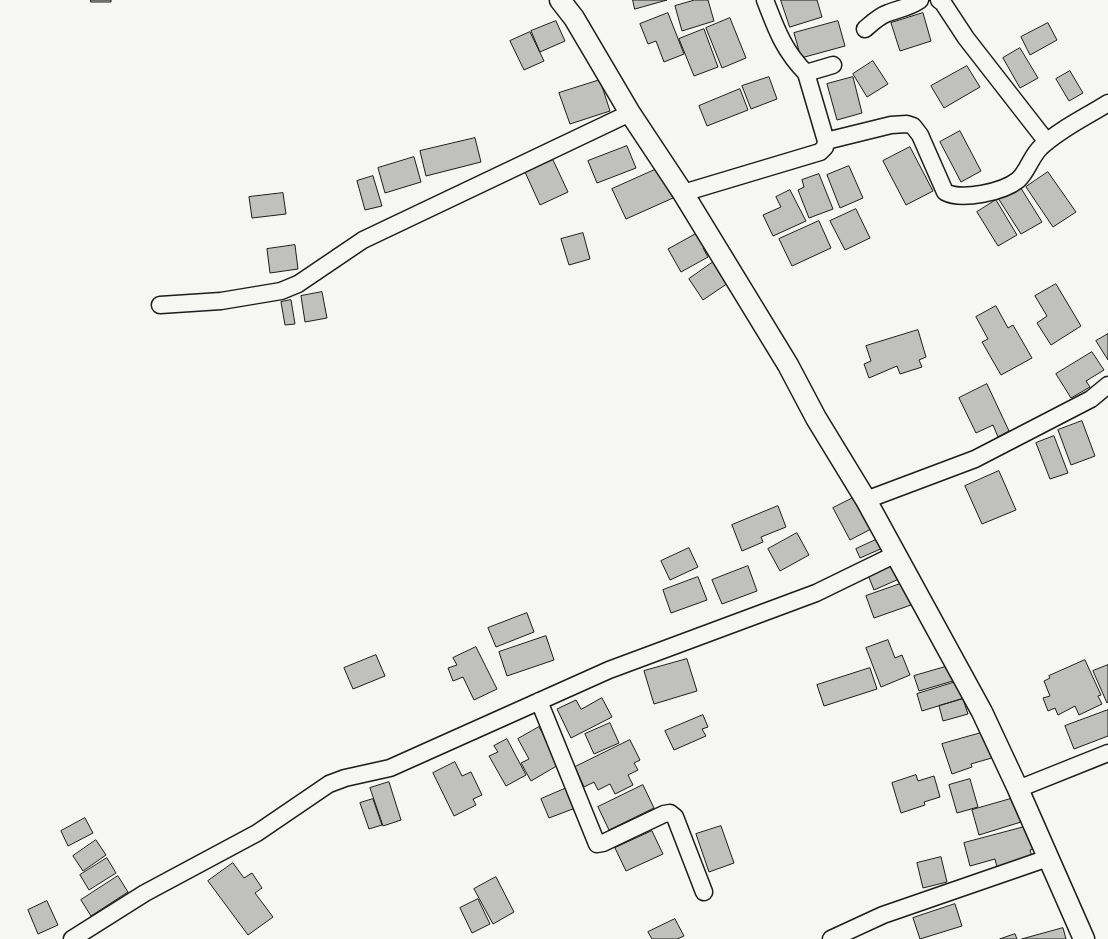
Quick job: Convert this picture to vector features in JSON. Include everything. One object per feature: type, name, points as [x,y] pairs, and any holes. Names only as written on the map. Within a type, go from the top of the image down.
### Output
[{"type":"street","points":[[560,0],[574,18],[630,112],[682,193],[788,365],[816,418],[866,500],[894,555],[982,712],[1018,789],[1084,939]]},
{"type":"street","points":[[682,193],[820,152],[825,147],[826,141],[806,73],[798,65],[774,28],[765,0]]},
{"type":"street","points":[[865,29],[874,21],[888,13],[903,10],[920,0]]},
{"type":"street","points":[[939,0],[943,3],[966,38],[1047,142]]},
{"type":"street","points":[[806,73],[833,64]]},
{"type":"street","points":[[826,141],[891,125],[907,124],[913,126],[920,135],[942,190],[948,194],[960,196],[989,192],[1010,185],[1022,176],[1037,152],[1047,142],[1108,103]]},
{"type":"street","points":[[160,305],[221,301],[281,290],[298,284],[364,240],[630,112]]},
{"type":"street","points":[[866,500],[975,459],[1091,399],[1108,385]]},
{"type":"street","points":[[76,938],[145,893],[257,833],[329,784],[345,778],[390,768],[609,670],[816,593],[894,555]]},
{"type":"street","points":[[539,701],[597,844],[603,843],[664,814],[670,813],[675,817],[704,892]]},
{"type":"street","points":[[1018,789],[1108,753]]},
{"type":"street","points":[[831,939],[883,915],[1048,858]]},
{"type":"building","points":[[91,0],[111,0],[111,2],[91,2]]},
{"type":"building","points":[[633,0],[667,0],[635,9]]},
{"type":"building","points":[[695,0],[708,0],[714,21],[682,31],[675,6]]},
{"type":"building","points":[[781,0],[817,0],[822,17],[790,27]]},
{"type":"building","points":[[668,13],[684,54],[664,62],[656,41],[648,44],[640,24]]},
{"type":"building","points":[[923,13],[931,41],[900,51],[891,23]]},
{"type":"building","points":[[730,18],[746,58],[722,68],[706,28]]},
{"type":"building","points":[[556,21],[565,41],[540,52],[531,31]]},
{"type":"building","points":[[838,21],[845,46],[801,58],[794,33]]},
{"type":"building","points":[[1048,23],[1057,40],[1030,55],[1021,37]]},
{"type":"building","points":[[704,29],[718,67],[694,76],[679,39]]},
{"type":"building","points":[[530,32],[544,61],[524,70],[510,41]]},
{"type":"building","points":[[1020,48],[1038,78],[1020,88],[1003,58]]},
{"type":"building","points":[[873,61],[888,84],[867,97],[853,74]]},
{"type":"building","points":[[967,66],[980,87],[944,108],[931,86]]},
{"type":"building","points":[[1070,71],[1083,93],[1069,101],[1056,79]]},
{"type":"building","points":[[769,77],[777,99],[751,109],[742,86]]},
{"type":"building","points":[[853,77],[862,113],[837,120],[827,84]]},
{"type":"building","points":[[600,80],[610,111],[570,124],[559,93]]},
{"type":"building","points":[[740,89],[748,110],[707,126],[699,106]]},
{"type":"building","points":[[960,131],[981,171],[961,182],[940,142]]},
{"type":"building","points":[[475,138],[481,162],[426,176],[420,151]]},
{"type":"building","points":[[627,146],[636,168],[597,183],[588,161]]},
{"type":"building","points":[[910,147],[933,191],[906,205],[883,161]]},
{"type":"building","points":[[414,157],[421,182],[385,193],[378,168]]},
{"type":"building","points":[[553,160],[568,192],[540,205],[525,172]]},
{"type":"building","points":[[849,166],[863,198],[840,208],[827,175]]},
{"type":"building","points":[[659,168],[673,198],[626,219],[612,189]]},
{"type":"building","points":[[1048,172],[1076,212],[1053,227],[1026,187]]},
{"type":"building","points":[[819,174],[833,209],[809,218],[798,190],[804,187],[802,180]]},
{"type":"building","points":[[373,176],[382,206],[365,210],[357,181]]},
{"type":"building","points":[[1019,185],[1042,222],[1021,234],[998,198]]},
{"type":"building","points":[[790,190],[806,221],[773,236],[763,215],[781,207],[776,197]]},
{"type":"building","points":[[283,193],[286,214],[252,218],[249,197]]},
{"type":"building","points":[[996,200],[1017,235],[998,246],[977,212]]},
{"type":"building","points":[[856,209],[870,238],[845,250],[830,221]]},
{"type":"building","points":[[819,221],[831,248],[792,266],[779,239]]},
{"type":"building","points":[[704,232],[711,243],[703,248],[708,257],[681,272],[668,249],[695,234],[697,236]]},
{"type":"building","points":[[583,233],[590,259],[569,265],[561,239]]},
{"type":"building","points":[[295,245],[298,269],[270,273],[267,249]]},
{"type":"building","points":[[719,258],[734,279],[703,300],[689,279]]},
{"type":"building","points":[[1056,284],[1081,326],[1051,345],[1037,323],[1047,316],[1035,296]]},
{"type":"building","points":[[322,292],[327,318],[305,322],[301,296]]},
{"type":"building","points":[[291,300],[295,324],[285,325],[281,302]]},
{"type":"building","points":[[996,306],[1008,328],[1013,325],[1032,358],[1001,375],[982,342],[988,339],[976,317]]},
{"type":"building","points":[[918,330],[926,357],[919,360],[922,367],[900,374],[897,366],[869,378],[864,364],[871,361],[866,346]]},
{"type":"building","points":[[1108,334],[1108,360],[1096,341]]},
{"type":"building","points":[[1092,352],[1104,370],[1086,381],[1090,387],[1071,398],[1056,374]]},
{"type":"building","points":[[987,384],[1009,431],[998,437],[993,425],[976,433],[959,398]]},
{"type":"building","points":[[1082,421],[1095,456],[1071,465],[1058,430]]},
{"type":"building","points":[[1054,436],[1068,473],[1050,479],[1036,443]]},
{"type":"building","points":[[999,471],[1016,510],[982,524],[965,486]]},
{"type":"building","points":[[855,497],[871,529],[850,540],[833,508]]},
{"type":"building","points":[[778,506],[786,527],[761,537],[763,542],[742,551],[732,525]]},
{"type":"building","points":[[797,533],[809,555],[780,571],[768,549]]},
{"type":"building","points":[[880,538],[885,547],[860,558],[856,549]]},
{"type":"building","points":[[689,548],[698,567],[670,580],[661,561]]},
{"type":"building","points":[[893,564],[899,579],[874,590],[868,575]]},
{"type":"building","points":[[748,566],[757,591],[722,604],[712,580]]},
{"type":"building","points":[[698,577],[707,600],[671,613],[663,590]]},
{"type":"building","points":[[903,583],[911,605],[874,618],[866,596]]},
{"type":"building","points":[[527,613],[534,632],[496,647],[488,628]]},
{"type":"building","points":[[546,636],[554,660],[507,676],[499,652]]},
{"type":"building","points":[[888,640],[895,658],[902,655],[910,675],[881,687],[866,648]]},
{"type":"building","points":[[476,647],[497,689],[474,700],[463,677],[453,681],[448,668],[457,665],[453,658]]},
{"type":"building","points":[[376,655],[385,676],[353,689],[344,668]]},
{"type":"building","points":[[687,659],[697,691],[654,704],[644,671]]},
{"type":"building","points":[[1085,660],[1101,695],[1098,696],[1102,704],[1079,715],[1075,706],[1058,715],[1055,708],[1048,711],[1043,698],[1050,696],[1044,681],[1050,678],[1049,676]]},
{"type":"building","points":[[952,665],[956,680],[919,691],[914,676]]},
{"type":"building","points":[[1108,665],[1108,702],[1107,703],[1093,671]]},
{"type":"building","points":[[870,668],[877,689],[824,706],[817,685]]},
{"type":"building","points":[[959,681],[964,698],[922,711],[917,694]]},
{"type":"building","points":[[602,698],[612,717],[571,738],[557,709],[576,700],[581,709]]},
{"type":"building","points":[[963,699],[968,714],[943,721],[939,706]]},
{"type":"building","points":[[1108,710],[1108,736],[1074,749],[1065,726]]},
{"type":"building","points":[[703,715],[708,727],[702,729],[706,736],[674,750],[665,731]]},
{"type":"building","points":[[610,723],[619,743],[594,754],[585,734]]},
{"type":"building","points":[[539,727],[560,764],[531,781],[521,763],[529,759],[518,739]]},
{"type":"building","points":[[988,731],[995,757],[971,764],[972,767],[952,774],[942,744]]},
{"type":"building","points":[[507,739],[526,775],[506,786],[489,756],[498,752],[494,746]]},
{"type":"building","points":[[630,740],[640,760],[634,763],[638,770],[628,775],[633,785],[615,794],[610,784],[598,790],[594,782],[584,787],[575,767]]},
{"type":"building","points":[[455,762],[462,776],[471,772],[482,795],[473,799],[476,805],[454,816],[433,773]]},
{"type":"building","points":[[916,775],[918,781],[934,776],[940,797],[924,802],[925,805],[901,813],[892,783]]},
{"type":"building","points":[[970,779],[978,807],[957,813],[949,785]]},
{"type":"building","points":[[389,782],[401,820],[383,826],[370,788]]},
{"type":"building","points":[[643,785],[654,808],[609,830],[598,807]]},
{"type":"building","points":[[569,787],[578,807],[549,818],[541,799]]},
{"type":"building","points":[[1014,798],[1021,822],[979,835],[972,810]]},
{"type":"building","points":[[373,799],[382,825],[369,829],[360,803]]},
{"type":"building","points":[[85,818],[93,833],[68,846],[61,831]]},
{"type":"building","points":[[721,826],[734,863],[709,872],[696,834]]},
{"type":"building","points":[[1028,826],[1034,849],[1030,850],[1032,857],[997,867],[995,859],[970,866],[964,843]]},
{"type":"building","points":[[652,831],[663,854],[626,871],[615,848]]},
{"type":"building","points":[[96,840],[106,855],[83,871],[73,856]]},
{"type":"building","points":[[941,857],[947,882],[923,888],[917,863]]},
{"type":"building","points":[[107,858],[116,873],[89,890],[80,875]]},
{"type":"building","points":[[233,863],[244,878],[252,873],[262,888],[255,893],[273,917],[248,935],[208,881]]},
{"type":"building","points":[[118,876],[128,892],[91,916],[81,900]]},
{"type":"building","points":[[496,877],[514,912],[493,924],[474,889]]},
{"type":"building","points":[[478,899],[490,924],[472,933],[460,908]]},
{"type":"building","points":[[47,901],[58,925],[38,934],[28,910]]},
{"type":"building","points":[[955,904],[962,926],[920,939],[913,918]]},
{"type":"building","points":[[675,919],[684,936],[677,939],[652,939],[648,932]]},
{"type":"building","points":[[1063,928],[1066,939],[1022,939]]},
{"type":"building","points":[[1015,934],[1017,939],[1000,939]]}]
